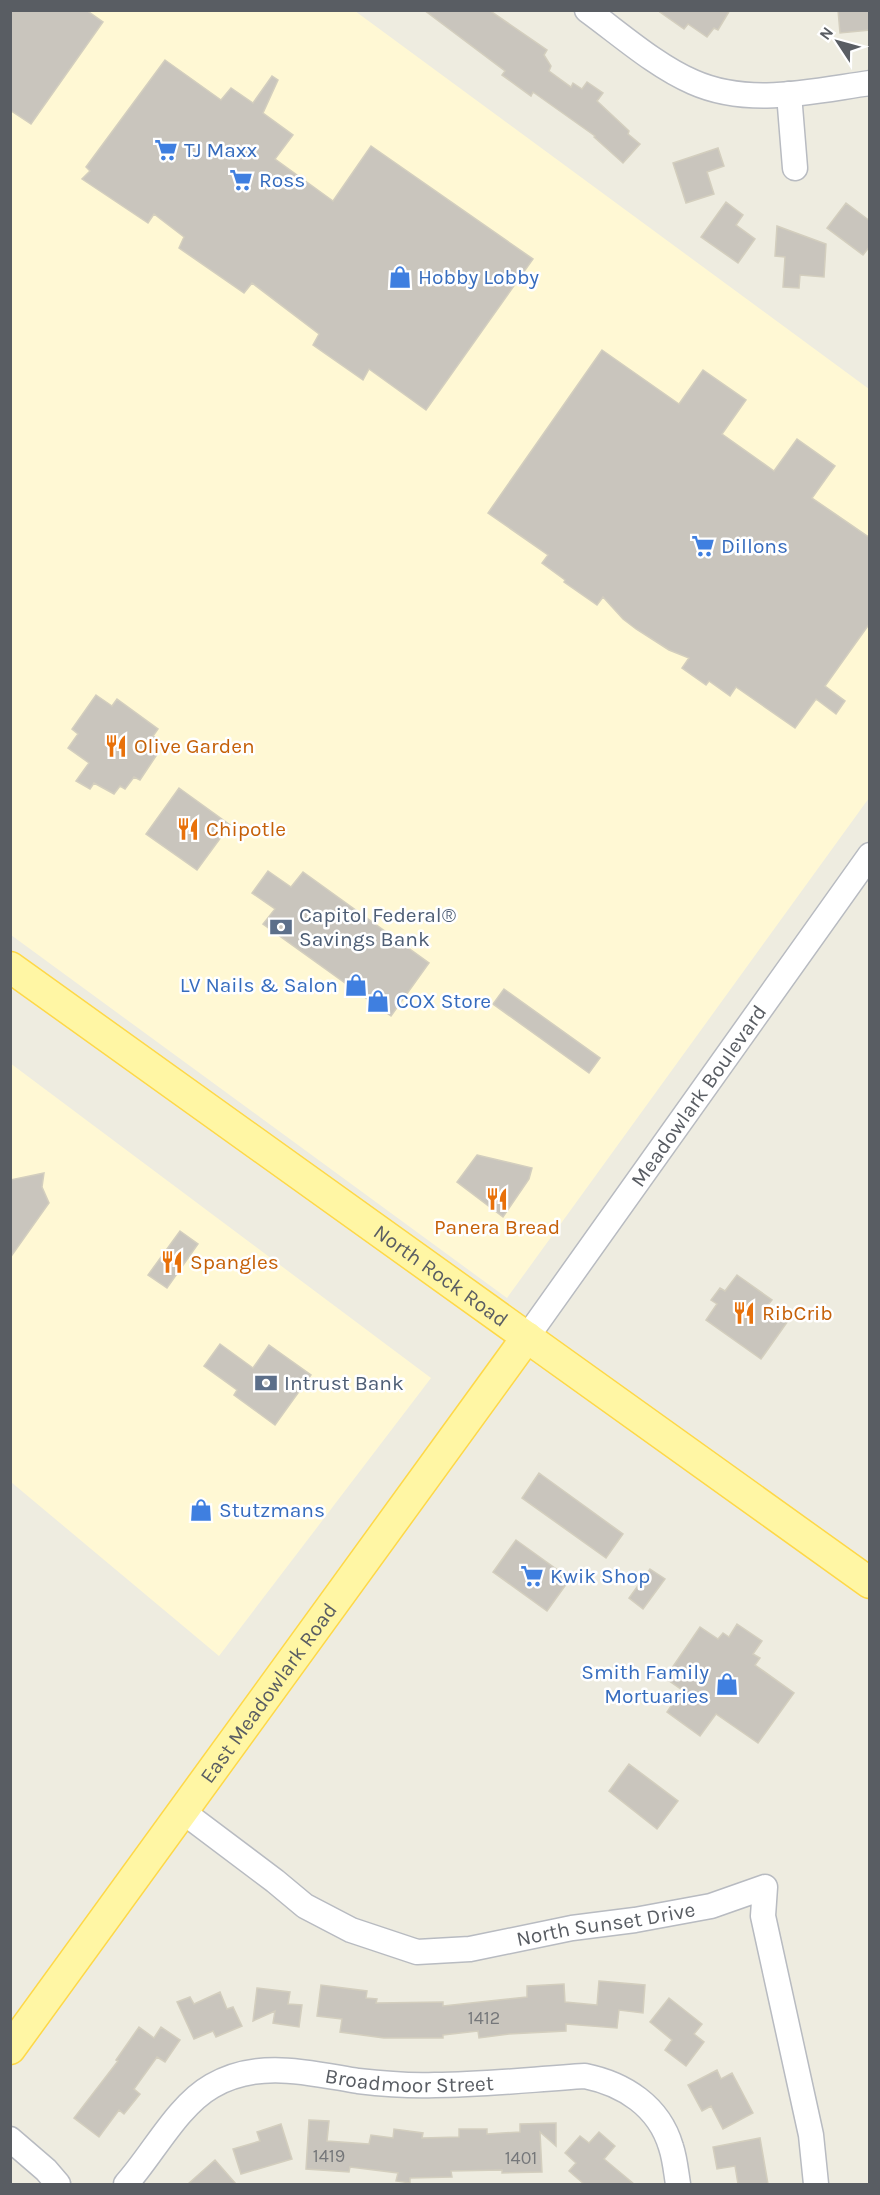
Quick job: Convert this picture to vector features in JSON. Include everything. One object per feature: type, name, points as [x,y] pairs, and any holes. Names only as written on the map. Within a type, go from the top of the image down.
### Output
[{"type":"main road","name":"North Rock Road","points":[[10,967],[870,1583]]},
{"type":"main road","name":"East Meadowlark Road","points":[[10,2049],[527,1337]]},
{"type":"street","points":[[587,10],[615,18],[647,54],[693,82],[717,90],[746,95],[789,94],[870,83]]},
{"type":"street","points":[[789,94],[795,168]]},
{"type":"street","name":"Meadowlark Boulevard","points":[[527,1337],[870,855]]},
{"type":"street","name":"North Sunset Drive","points":[[182,1811],[305,1906],[351,1930],[417,1952],[470,1949],[572,1928],[711,1906],[765,1887],[763,1916],[810,2134],[816,2184]]},
{"type":"street","name":"Broadmoor Street","points":[[126,2184],[184,2109],[202,2093],[225,2080],[265,2070],[291,2070],[399,2085],[437,2085],[585,2076],[606,2080],[626,2090],[644,2103],[654,2114],[666,2132],[672,2148],[678,2184]]},
{"type":"street","points":[[10,2139],[46,2170],[58,2184]]},
{"type":"shaded area","points":[[11,11],[355,11],[869,389],[869,798],[507,1298],[11,935]]},
{"type":"shaded area","points":[[10,1063],[431,1378],[219,1656],[11,1482]]},
{"type":"building","points":[[10,10],[86,10],[103,22],[31,124],[10,110]]},
{"type":"building","points":[[424,10],[489,10],[547,50],[544,55],[551,66],[549,71],[571,87],[573,83],[582,89],[587,82],[603,93],[597,101],[640,144],[623,163],[595,136],[533,92],[531,96],[502,75],[505,71]]},
{"type":"building","points":[[657,10],[730,10],[718,30],[714,28],[707,37],[688,24],[684,29]]},
{"type":"building","points":[[838,10],[870,10],[870,30],[840,33]]},
{"type":"building","points":[[165,60],[221,100],[231,88],[253,103],[272,76],[278,80],[263,113],[293,135],[275,159],[333,201],[371,146],[533,259],[426,410],[369,369],[363,380],[313,345],[319,334],[252,283],[244,293],[179,248],[184,237],[154,214],[148,223],[82,179],[90,171],[86,167]]},
{"type":"building","points":[[718,148],[724,166],[707,172],[714,194],[686,203],[673,163]]},
{"type":"building","points":[[726,202],[743,215],[736,225],[755,239],[738,263],[701,237]]},
{"type":"building","points":[[846,203],[870,221],[870,246],[863,255],[827,228]]},
{"type":"building","points":[[777,226],[826,244],[824,277],[800,275],[799,288],[783,287],[785,257],[775,256]]},
{"type":"building","name":"Dillons","points":[[602,350],[679,404],[703,370],[746,400],[722,434],[774,471],[797,439],[835,466],[812,498],[870,538],[870,623],[825,686],[845,701],[836,714],[816,699],[795,728],[736,687],[730,696],[709,681],[706,685],[682,668],[689,658],[669,650],[636,629],[623,619],[603,597],[597,605],[564,582],[565,580],[542,563],[548,555],[488,513]]},
{"type":"building","name":"Olive Garden","points":[[96,695],[112,706],[117,699],[158,729],[153,736],[164,744],[140,780],[134,777],[125,789],[120,786],[114,794],[94,783],[90,789],[76,781],[89,763],[68,748],[78,734],[72,729]]},
{"type":"building","name":"Chipotle","points":[[179,788],[230,825],[197,870],[146,834]]},
{"type":"building","points":[[268,871],[291,887],[303,872],[429,963],[391,1016],[263,924],[275,909],[252,893]]},
{"type":"building","points":[[504,989],[600,1058],[589,1073],[493,1004]]},
{"type":"building","name":"Panera Bread","points":[[477,1155],[532,1168],[529,1179],[503,1217],[457,1182]]},
{"type":"building","points":[[44,1173],[42,1187],[49,1203],[10,1258],[10,1180]]},
{"type":"building","name":"Spangles","points":[[180,1231],[198,1244],[167,1288],[148,1275]]},
{"type":"building","name":"RibCrib","points":[[737,1275],[772,1300],[767,1306],[788,1321],[761,1359],[706,1320],[717,1304],[711,1300],[720,1288],[725,1291]]},
{"type":"building","name":"Intrust Bank","points":[[220,1344],[253,1368],[269,1345],[311,1375],[275,1425],[234,1395],[237,1390],[204,1366]]},
{"type":"building","name":"Kwik Shop","points":[[539,1473],[623,1534],[606,1558],[522,1498]]},
{"type":"building","name":"Kwik Shop","points":[[516,1540],[570,1579],[547,1611],[493,1572]]},
{"type":"building","points":[[650,1569],[665,1579],[643,1609],[629,1598]]},
{"type":"building","name":"Smith Family Mortuaries","points":[[737,1624],[762,1641],[753,1654],[760,1658],[755,1665],[794,1693],[758,1743],[716,1714],[700,1736],[667,1712],[682,1690],[665,1678],[700,1627],[718,1639],[723,1633],[729,1637]]},
{"type":"building","points":[[629,1764],[678,1801],[657,1829],[609,1791]]},
{"type":"building","points":[[599,1981],[645,1985],[643,2013],[619,2010],[617,2028],[566,2024],[566,2031],[479,2038],[478,2031],[443,2035],[443,2038],[384,2038],[340,2032],[342,2019],[317,2016],[321,1985],[367,1991],[366,1998],[377,1999],[376,2003],[443,2002],[443,2006],[527,1997],[527,1986],[564,1984],[565,2002],[597,2005]]},
{"type":"building","points":[[257,1988],[290,1992],[288,2004],[302,2005],[299,2027],[273,2023],[275,2011],[253,2021]]},
{"type":"building","points":[[220,1992],[227,2009],[233,2007],[242,2026],[216,2037],[213,2031],[194,2039],[177,2002],[190,1997],[194,2004]]},
{"type":"building","points":[[669,1998],[702,2024],[694,2034],[704,2042],[686,2066],[665,2050],[672,2040],[650,2022]]},
{"type":"building","points":[[139,2027],[154,2038],[161,2027],[180,2040],[165,2062],[157,2057],[134,2089],[140,2094],[124,2114],[119,2110],[99,2137],[74,2118],[118,2061],[116,2060]]},
{"type":"building","points":[[717,2070],[721,2079],[732,2073],[753,2113],[723,2129],[711,2106],[702,2111],[688,2085]]},
{"type":"building","points":[[309,2120],[329,2121],[327,2141],[369,2144],[371,2135],[393,2138],[394,2129],[423,2133],[422,2138],[459,2137],[459,2129],[487,2129],[487,2134],[520,2132],[520,2124],[556,2123],[556,2146],[540,2132],[542,2172],[451,2171],[452,2177],[410,2178],[410,2183],[396,2181],[398,2173],[350,2167],[349,2172],[306,2169]]},
{"type":"building","points":[[281,2124],[292,2159],[241,2174],[233,2149],[260,2141],[257,2132]]},
{"type":"building","points":[[599,2132],[615,2146],[604,2159],[634,2184],[584,2184],[569,2171],[576,2163],[565,2153],[580,2136],[589,2143]]},
{"type":"building","points":[[760,2138],[768,2184],[738,2184],[735,2166],[717,2169],[713,2147]]},
{"type":"building","points":[[215,2160],[236,2184],[188,2184]]},
{"type":"place","name":"TJ Maxx","points":[[166,150]]},
{"type":"place","name":"Ross","points":[[241,180]]},
{"type":"place","name":"Hobby Lobby","points":[[400,277]]},
{"type":"place","name":"Dillons","points":[[703,546]]},
{"type":"place","name":"Olive Garden","points":[[116,746]]},
{"type":"place","name":"Chipotle","points":[[188,829]]},
{"type":"place","name":"Capitol Federal® Savings Bank","points":[[281,927]]},
{"type":"place","name":"LV Nails & Salon","points":[[356,985]]},
{"type":"place","name":"COX Store","points":[[378,1001]]},
{"type":"place","name":"Panera Bread","points":[[497,1199]]},
{"type":"place","name":"Spangles","points":[[172,1262]]},
{"type":"place","name":"RibCrib","points":[[744,1313]]},
{"type":"place","name":"Intrust Bank","points":[[266,1383]]},
{"type":"place","name":"Stutzmans","points":[[201,1510]]},
{"type":"place","name":"Kwik Shop","points":[[532,1576]]},
{"type":"place","name":"Smith Family Mortuaries","points":[[727,1684]]}]
